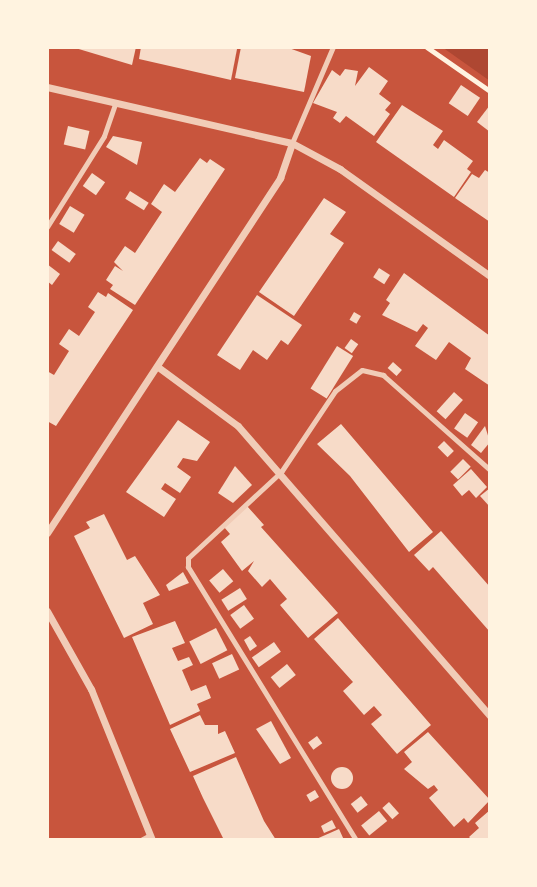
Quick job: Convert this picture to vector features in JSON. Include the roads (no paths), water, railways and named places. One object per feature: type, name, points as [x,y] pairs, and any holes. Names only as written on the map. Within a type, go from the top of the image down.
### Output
[{"type":"street","points":[[47,87],[292,143],[341,169],[490,276]]},
{"type":"street","points":[[47,533],[280,178],[292,143]]},
{"type":"street","points":[[158,367],[214,404],[281,472],[490,716]]},
{"type":"street","points":[[47,611],[90,689],[151,838]]},
{"type":"lane","points":[[292,143],[333,47]]},
{"type":"lane","points":[[47,227],[104,136],[116,102]]},
{"type":"lane","points":[[356,840],[188,567],[194,547],[281,472],[335,391],[362,370],[383,375],[490,470]]},
{"type":"lane","points":[[141,840],[151,838]]}]
